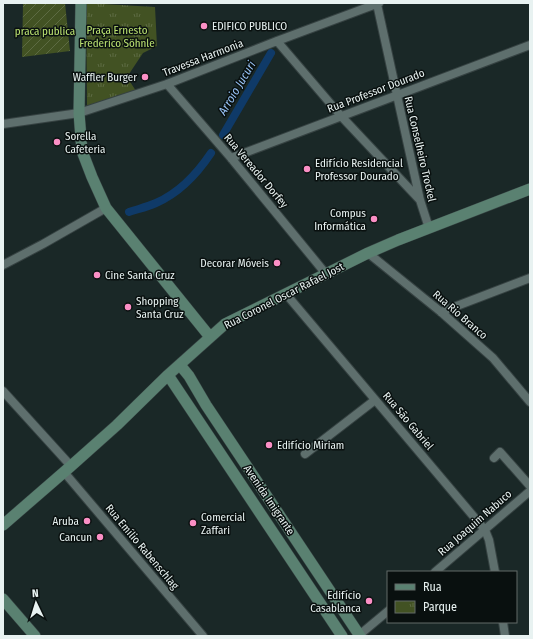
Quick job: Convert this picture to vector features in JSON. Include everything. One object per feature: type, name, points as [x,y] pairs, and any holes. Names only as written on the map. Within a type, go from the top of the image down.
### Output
[{"type":"street","points":[[81,3],[79,113],[82,151],[92,177],[106,208],[210,337]]},
{"type":"street","name":"Travessa Harmonia","points":[[3,124],[79,113],[167,84],[277,41],[378,4]]},
{"type":"street","name":"Rua Conselheiro Trockel","points":[[378,4],[396,94],[420,200],[429,228]]},
{"type":"street","points":[[277,41],[341,116],[420,200]]},
{"type":"street","name":"Rua Professor Dourado","points":[[231,158],[530,44]]},
{"type":"street","name":"Rua Vereador Dorfey","points":[[167,84],[231,158],[326,274]]},
{"type":"street","name":"Rua Coronel Oscar Rafael Jost","points":[[3,525],[67,469],[180,364],[226,324],[368,254],[429,228],[530,189]]},
{"type":"street","points":[[3,265],[106,208]]},
{"type":"street","name":"Rua Rio Branco","points":[[368,254],[441,312],[493,358],[530,402]]},
{"type":"street","points":[[441,312],[530,278]]},
{"type":"street","name":"Rua São Gabriel","points":[[286,294],[485,530],[489,540],[495,571]]},
{"type":"street","name":"Avenida Imigrante","points":[[180,364],[359,636]]},
{"type":"street","name":"Avenida Imigrante","points":[[168,375],[342,636]]},
{"type":"street","name":"Rua Emílio Rabenschlag","points":[[3,391],[204,636]]},
{"type":"street","points":[[305,454],[375,400]]},
{"type":"street","points":[[194,414],[206,405]]},
{"type":"street","points":[[494,458],[500,452],[530,486]]},
{"type":"street","name":"Rua Joaquim Nabuco","points":[[436,571],[530,491]]},
{"type":"street","points":[[3,599],[35,636]]},
{"type":"street","points":[[359,636],[387,612]]},
{"type":"street","points":[[503,623],[505,636]]},
{"type":"green space","name":"praca publica","points":[[65,3],[70,51],[22,57],[23,4]]},
{"type":"green space","name":"Praça Ernesto Frederico Söhnle","points":[[86,3],[155,7],[157,46],[143,53],[127,77],[136,91],[87,107]]},
{"type":"waterway","name":"Arroio Jucuri","points":[[223,135],[271,53]]},
{"type":"waterway","name":"Arroio Jucuri","points":[[129,212],[153,204],[172,194],[194,175],[211,153]]},
{"type":"place","name":"EDIFICO PUBLICO","points":[[204,26]]},
{"type":"place","name":"Waffler Burger","points":[[145,77]]},
{"type":"place","name":"Sorella Cafeteria","points":[[57,142]]},
{"type":"place","name":"Edifício Residencial Professor Dourado","points":[[307,169]]},
{"type":"place","name":"Compus Informática","points":[[374,219]]},
{"type":"place","name":"Decorar Móveis","points":[[277,263]]},
{"type":"place","name":"Cine Santa Cruz","points":[[97,275]]},
{"type":"place","name":"Shopping Santa Cruz","points":[[128,307]]},
{"type":"place","name":"Edifício Miriam","points":[[269,445]]},
{"type":"place","name":"Aruba","points":[[87,521]]},
{"type":"place","name":"Comercial Zaffari","points":[[193,523]]},
{"type":"place","name":"Cancun","points":[[100,537]]},
{"type":"place","name":"Edifício Casablanca","points":[[369,601]]}]
